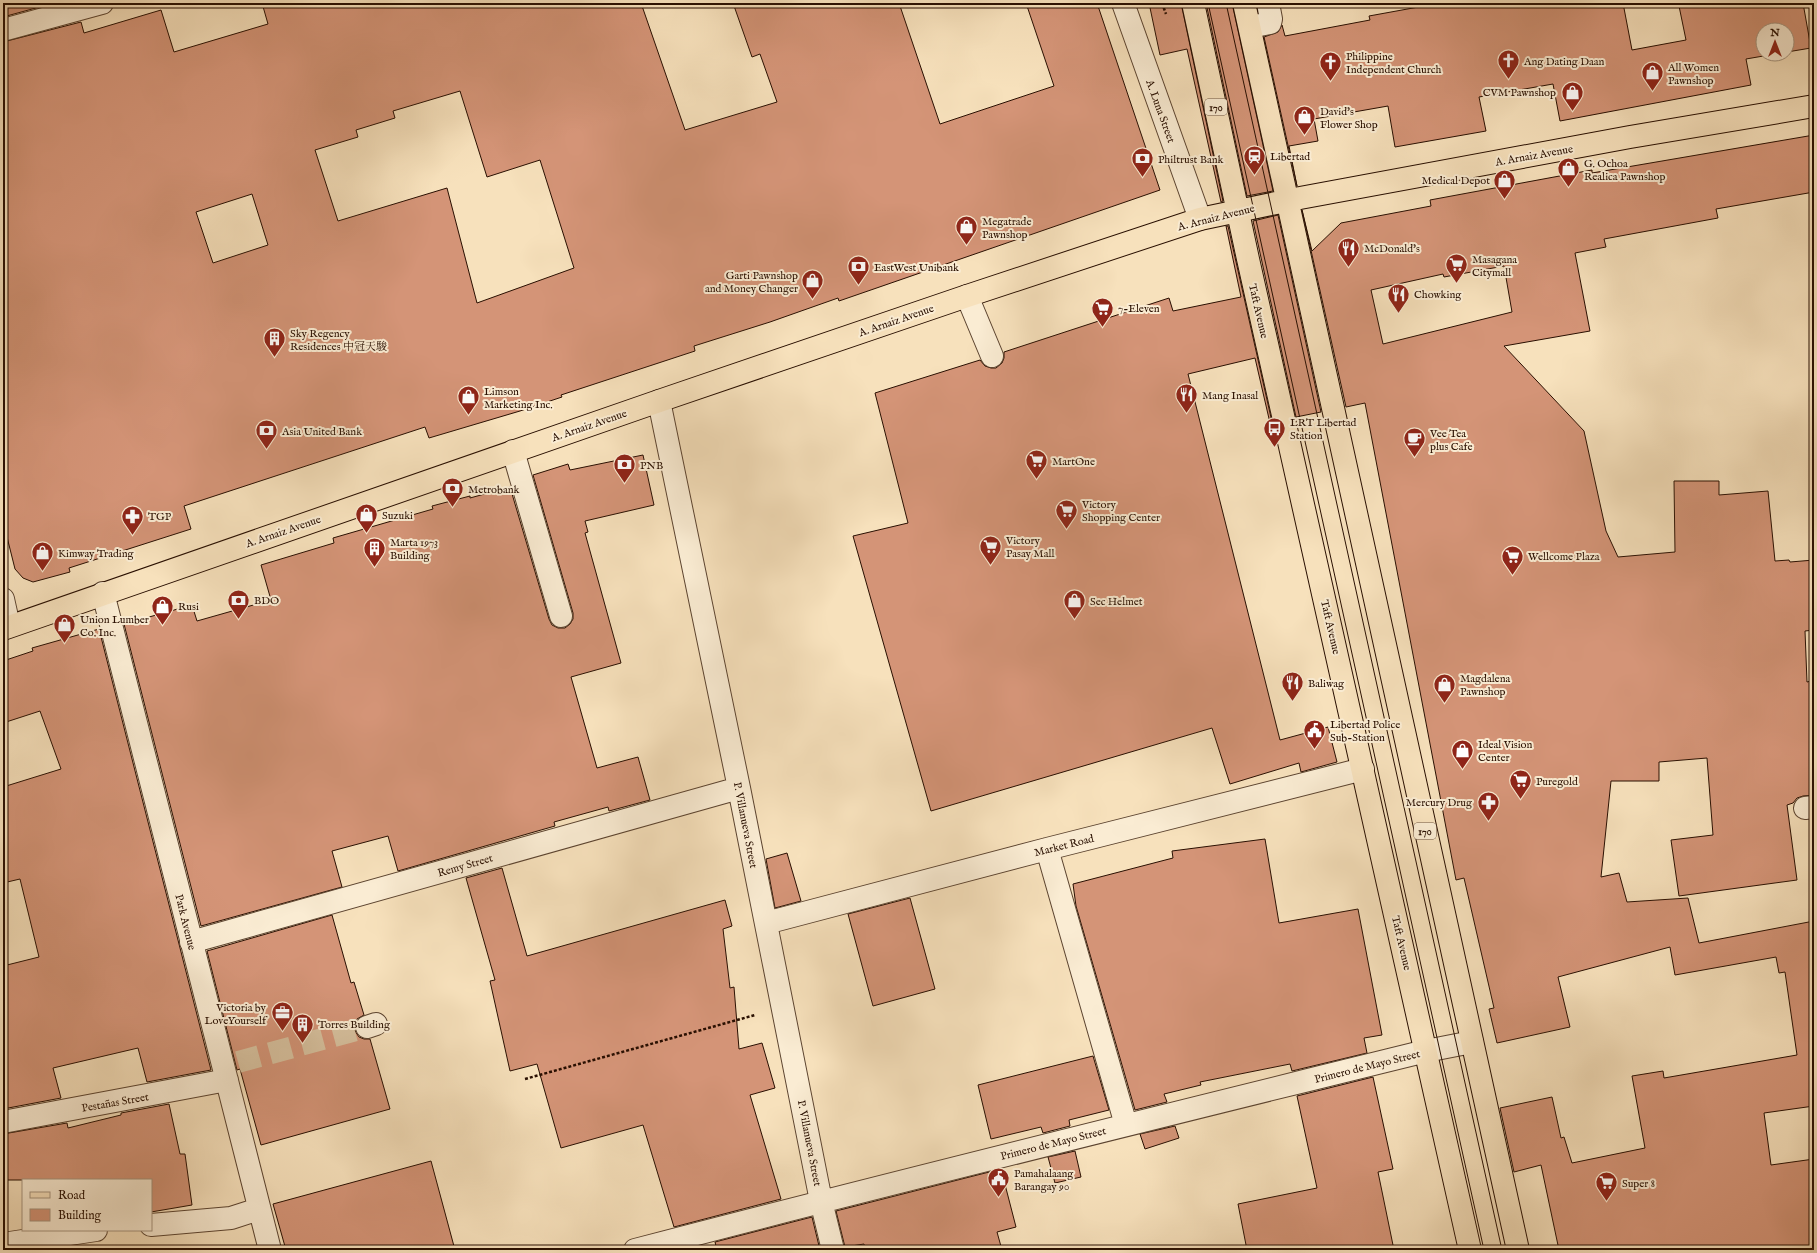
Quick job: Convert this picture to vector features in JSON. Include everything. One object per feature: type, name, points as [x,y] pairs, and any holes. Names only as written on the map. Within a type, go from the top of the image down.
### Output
[{"type":"main road","name":"Taft Avenue","points":[[1193,3],[1470,1250]]},
{"type":"main road","name":"170","points":[[1244,3],[1518,1250]]},
{"type":"main road","name":"A. Arnaiz Avenue","points":[[6,628],[658,401],[1200,219],[1630,137],[1814,106]]},
{"type":"street","points":[[3,30],[102,3]]},
{"type":"street","name":"A. Luna Street","points":[[1123,3],[1200,219]]},
{"type":"street","points":[[1250,28],[1270,23],[1271,19],[1268,3]]},
{"type":"street","points":[[967,296],[992,356]]},
{"type":"street","name":"P. Villanueva Street","points":[[658,401],[739,788],[821,1201],[833,1250]]},
{"type":"street","points":[[513,452],[561,616]]},
{"type":"street","name":"Park Avenue","points":[[103,593],[191,942],[229,1069],[259,1209],[270,1250]]},
{"type":"street","points":[[3,598],[6,628]]},
{"type":"street","name":"Market Road","points":[[766,923],[1047,849],[1363,769]]},
{"type":"street","name":"Remy Street","points":[[191,942],[739,788]]},
{"type":"street","points":[[1047,849],[1126,1125]]},
{"type":"street","name":"Primero de Mayo Street","points":[[635,1250],[821,1201],[1126,1125],[1426,1051],[1472,1042]]},
{"type":"street","name":"Pestañas Street","points":[[3,1122],[229,1069]]},
{"type":"street","points":[[152,1225],[231,1218],[259,1209]]},
{"type":"street","points":[[3,1244],[89,1231]]},
{"type":"path","points":[[525,1078],[783,1008]]},
{"type":"building","points":[[3,3],[54,3],[3,17]]},
{"type":"building","points":[[262,3],[641,3],[685,130],[777,102],[760,54],[752,57],[733,3],[899,3],[940,124],[1054,86],[1026,3],[1097,3],[1160,190],[839,301],[838,298],[770,322],[694,346],[695,351],[561,395],[562,397],[520,411],[429,438],[425,427],[184,506],[191,529],[69,568],[70,572],[33,582],[23,578],[15,569],[3,521],[3,42],[81,22],[84,33],[161,10],[174,52],[268,24]],"holes":[[[460,91],[487,177],[540,160],[574,268],[477,303],[447,188],[338,221],[315,150],[358,137],[356,130],[395,118],[393,111]],[[252,194],[268,245],[213,263],[196,212]]]},
{"type":"building","points":[[1149,3],[1181,3],[1223,201],[1221,202],[1187,49],[1160,55]]},
{"type":"building","points":[[1206,3],[1232,3],[1273,191],[1247,196]]},
{"type":"building","points":[[1424,3],[1623,3],[1632,50],[1686,40],[1679,6],[1695,3],[1803,3],[1811,48],[1795,51],[1795,22],[1755,22],[1755,57],[1746,59],[1751,85],[1560,121],[1553,84],[1479,97],[1486,131],[1395,147],[1388,106],[1314,119],[1318,141],[1289,146],[1297,186],[1264,37],[1278,32],[1282,25],[1285,36],[1370,20],[1369,16],[1424,6]]},
{"type":"building","points":[[1814,135],[1814,192],[1716,209],[1718,218],[1604,239],[1606,247],[1575,253],[1590,331],[1504,346],[1584,431],[1606,531],[1618,557],[1675,552],[1674,481],[1719,481],[1719,495],[1768,491],[1775,561],[1789,560],[1790,562],[1814,560],[1814,630],[1805,631],[1807,682],[1811,681],[1814,728],[1814,795],[1797,798],[1793,803],[1787,805],[1797,880],[1679,896],[1671,840],[1713,835],[1707,758],[1659,762],[1659,781],[1611,781],[1601,877],[1619,873],[1627,902],[1688,898],[1699,943],[1814,921],[1814,1106],[1764,1113],[1771,1165],[1814,1159],[1814,1250],[1559,1250],[1541,1165],[1514,1172],[1500,1108],[1552,1097],[1561,1138],[1564,1137],[1572,1163],[1645,1148],[1632,1076],[1663,1071],[1664,1078],[1797,1055],[1785,972],[1779,973],[1776,957],[1675,975],[1670,947],[1558,977],[1570,1027],[1497,1043],[1489,1009],[1494,1008],[1464,878],[1456,880],[1365,403],[1346,407],[1302,210],[1312,251],[1341,223],[1431,206],[1430,200],[1592,170],[1592,173]],"holes":[[[1504,266],[1512,312],[1383,344],[1371,290],[1443,274],[1444,277]]]},
{"type":"building","points":[[1278,215],[1321,412],[1296,417],[1253,221]]},
{"type":"building","points":[[1226,226],[1228,226],[1272,422],[1270,423],[1255,358],[1188,374],[1280,740],[1328,727],[1337,762],[1301,772],[1299,763],[1230,784],[1212,728],[931,811],[853,536],[908,523],[875,393],[980,360],[985,366],[996,368],[1002,363],[1004,352],[1169,298],[1173,311],[1241,297]]},
{"type":"building","points":[[643,455],[654,505],[585,521],[588,532],[585,533],[621,663],[571,677],[597,768],[638,757],[650,800],[609,811],[608,807],[554,822],[555,826],[398,871],[388,836],[332,851],[342,887],[201,926],[124,624],[192,605],[197,621],[271,600],[261,565],[334,543],[333,538],[433,509],[432,506],[470,496],[470,498],[510,487],[549,619],[552,625],[558,628],[565,628],[573,619],[573,613],[533,475],[568,464],[570,470]]},
{"type":"building","points":[[99,629],[211,1070],[147,1082],[138,1048],[53,1068],[61,1098],[3,1109],[3,966],[39,957],[20,879],[3,883],[3,787],[61,769],[40,711],[3,723],[3,661],[33,651],[32,648]]},
{"type":"building","points":[[1265,839],[1279,923],[1358,909],[1382,1035],[1364,1038],[1367,1053],[1292,1071],[1290,1064],[1200,1082],[1201,1085],[1164,1094],[1167,1102],[1135,1110],[1076,906],[1073,884],[1173,858],[1172,851]]},
{"type":"building","points":[[787,853],[801,901],[775,908],[766,859]]},
{"type":"building","points":[[502,868],[527,956],[725,900],[732,926],[723,929],[730,988],[734,987],[739,1049],[762,1043],[775,1088],[750,1095],[781,1199],[674,1227],[643,1125],[561,1148],[537,1064],[510,1071],[490,981],[495,980],[466,878]]},
{"type":"building","points":[[910,898],[935,989],[873,1006],[848,914]]},
{"type":"building","name":"Torres Building","points":[[332,915],[351,983],[354,982],[364,1015],[357,1019],[355,1031],[359,1037],[370,1039],[390,1109],[261,1145],[240,1069],[237,1070],[207,951]]},
{"type":"building","points":[[1093,1056],[1109,1110],[1069,1120],[1070,1126],[1043,1133],[1041,1127],[991,1139],[978,1085]]},
{"type":"building","points":[[1373,1077],[1393,1169],[1378,1172],[1394,1250],[1247,1250],[1238,1204],[1317,1188],[1297,1096]]},
{"type":"building","points":[[169,1104],[180,1154],[185,1154],[192,1205],[152,1212],[152,1179],[3,1180],[3,1134],[67,1123],[68,1128],[121,1115],[121,1113]]},
{"type":"building","points":[[1175,1126],[1179,1138],[1145,1149],[1140,1134]]},
{"type":"building","points":[[1075,1151],[1081,1177],[1055,1183],[1048,1157]]},
{"type":"building","points":[[431,1161],[455,1250],[286,1250],[273,1204]]},
{"type":"building","points":[[1001,1169],[1016,1227],[997,1232],[1002,1250],[865,1250],[864,1244],[845,1247],[836,1211]]},
{"type":"building","points":[[812,1217],[820,1250],[717,1250],[715,1242]]},
{"type":"tunnel","points":[[238,1062],[367,1027]]},
{"type":"tram line","points":[[1208,3],[1484,1250]]},
{"type":"tram line","points":[[1226,3],[1502,1250]]},
{"type":"place","name":"Ang Dating Daan","points":[[1509,80]]},
{"type":"place","name":"Philippine Independent Church","points":[[1330,82]]},
{"type":"place","name":"All Women Pawnshop","points":[[1653,92]]},
{"type":"place","name":"CVM Pawnshop","points":[[1572,112]]},
{"type":"place","name":"David's Flower Shop","points":[[1305,136]]},
{"type":"place","name":"Libertad","points":[[1255,176]]},
{"type":"place","name":"Philtrust Bank","points":[[1143,178]]},
{"type":"place","name":"G. Ochoa Realica Pawnshop","points":[[1569,188]]},
{"type":"place","name":"Medical Depot","points":[[1505,200]]},
{"type":"place","name":"Megatrade Pawnshop","points":[[967,246]]},
{"type":"place","name":"McDonald's","points":[[1348,268]]},
{"type":"place","name":"Masagana Citymall","points":[[1456,284]]},
{"type":"place","name":"EastWest Unibank","points":[[858,286]]},
{"type":"place","name":"Garti Pawnshop and Money Changer","points":[[813,300]]},
{"type":"place","name":"Chowking","points":[[1399,314]]},
{"type":"place","name":"7-Eleven","points":[[1103,328]]},
{"type":"place","name":"Sky Regency Residences 中冠天駿","points":[[275,358]]},
{"type":"place","name":"Mang Inasal","points":[[1186,414]]},
{"type":"place","name":"Limson Marketing Inc.","points":[[468,416]]},
{"type":"place","name":"LRT Libertad Station","points":[[1275,448]]},
{"type":"place","name":"Asia United Bank","points":[[266,450]]},
{"type":"place","name":"Vee Tea plus Cafe","points":[[1414,458]]},
{"type":"place","name":"MartOne","points":[[1037,480]]},
{"type":"place","name":"PNB","points":[[624,484]]},
{"type":"place","name":"Metrobank","points":[[453,508]]},
{"type":"place","name":"Victory Shopping Center","points":[[1067,530]]},
{"type":"place","name":"Suzuki","points":[[366,534]]},
{"type":"place","name":"TGP","points":[[133,536]]},
{"type":"place","name":"Victory Pasay Mall","points":[[991,566]]},
{"type":"place","name":"Marta 1973 Building","points":[[374,568]]},
{"type":"place","name":"Kimway Trading","points":[[42,572]]},
{"type":"place","name":"Wellcome Plaza","points":[[1512,576]]},
{"type":"place","name":"BDO","points":[[239,620]]},
{"type":"place","name":"Sec Helmet","points":[[1075,620]]},
{"type":"place","name":"Rusi","points":[[162,626]]},
{"type":"place","name":"Union Lumber Co. Inc.","points":[[65,644]]},
{"type":"place","name":"Baliwag","points":[[1292,702]]},
{"type":"place","name":"Magdalena Pawnshop","points":[[1444,704]]},
{"type":"place","name":"Libertad Police Sub-Station","points":[[1315,750]]},
{"type":"place","name":"Ideal Vision Center","points":[[1462,770]]},
{"type":"place","name":"Puregold","points":[[1521,800]]},
{"type":"place","name":"Mercury Drug","points":[[1488,822]]},
{"type":"place","name":"Victoria by LoveYourself","points":[[282,1032]]},
{"type":"place","name":"Torres Building","points":[[303,1044]]},
{"type":"place","name":"Pamahalaang Barangay 90","points":[[998,1198]]},
{"type":"place","name":"Super 8","points":[[1606,1202]]}]
